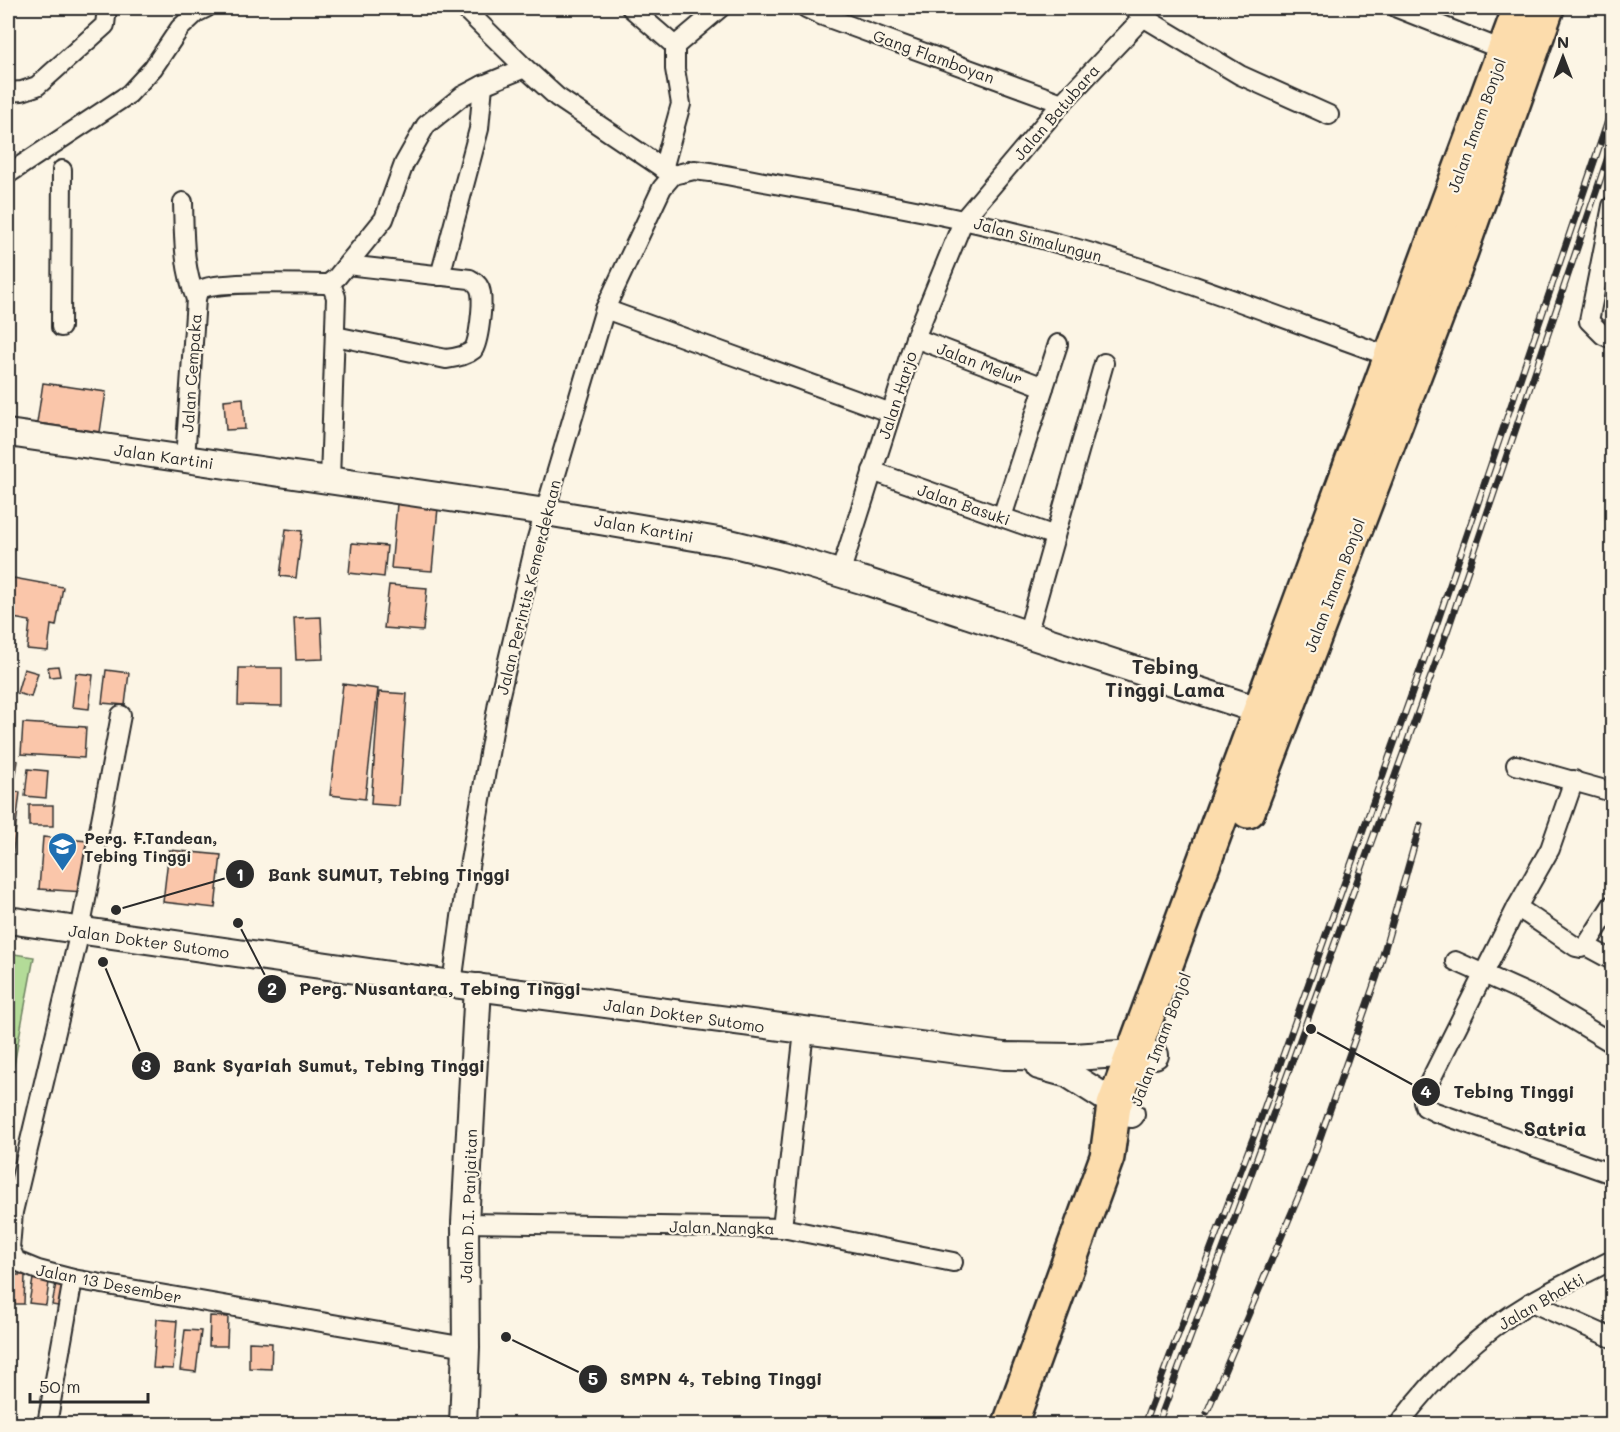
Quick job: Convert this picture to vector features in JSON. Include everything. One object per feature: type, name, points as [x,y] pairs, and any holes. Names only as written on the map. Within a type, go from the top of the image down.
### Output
[{"type":"highway","name":"Jalan Imam Bonjol","points":[[1272,715],[1391,357],[1520,8]]},
{"type":"highway","name":"Jalan Imam Bonjol","points":[[1010,1425],[1107,1157],[1128,1122],[1123,1109],[1272,715],[1455,268],[1547,8]]},
{"type":"street","points":[[8,92],[22,91],[37,86],[105,25],[107,8]]},
{"type":"street","points":[[8,174],[129,94],[153,68],[180,28],[196,13],[206,8]]},
{"type":"street","points":[[464,8],[557,97],[668,172],[681,104],[676,79],[675,46],[631,8]]},
{"type":"street","points":[[675,46],[720,8]]},
{"type":"street","name":"Gang Flamboyan","points":[[806,8],[1062,103]]},
{"type":"street","points":[[1397,8],[1503,51]]},
{"type":"street","points":[[1143,11],[1240,75],[1329,115]]},
{"type":"street","name":"Jalan Batubara","points":[[964,219],[1143,11]]},
{"type":"street","points":[[330,480],[336,297],[333,288],[328,284],[337,278],[384,219],[404,164],[426,125],[462,96],[525,68]]},
{"type":"street","points":[[440,276],[479,129],[483,85]]},
{"type":"street","points":[[61,327],[62,170]]},
{"type":"street","name":"Jalan Simalungun","points":[[668,172],[694,170],[710,172],[964,219],[1134,266],[1391,357]]},
{"type":"street","name":"Jalan Perintis Kemerdekaan","points":[[452,984],[464,896],[498,703],[535,545],[605,309],[668,172]]},
{"type":"street","points":[[183,202],[185,261],[188,280],[196,299]]},
{"type":"street","points":[[1612,206],[1590,321],[1604,335],[1612,339]]},
{"type":"street","name":"Jalan Harjo","points":[[840,574],[915,338],[964,219]]},
{"type":"street","points":[[335,336],[446,359],[461,356],[472,350],[478,339],[482,294],[477,283],[470,279],[347,265]]},
{"type":"street","name":"Jalan Cempaka","points":[[185,459],[196,299],[199,291],[207,287],[328,284]]},
{"type":"street","points":[[605,309],[891,413]]},
{"type":"street","name":"Jalan Melur","points":[[915,338],[1044,387]]},
{"type":"street","points":[[1002,517],[1058,344]]},
{"type":"street","points":[[1027,635],[1104,363]]},
{"type":"street","name":"Jalan Kartini","points":[[8,433],[546,512],[730,543],[840,574],[1272,715]]},
{"type":"street","name":"Jalan Basuki","points":[[872,471],[1055,536]]},
{"type":"street","name":"Jalan 13 Desember","points":[[121,715],[80,932],[16,1166],[10,1248],[16,1261],[38,1270],[73,1279],[466,1347]]},
{"type":"street","points":[[1516,765],[1612,792]]},
{"type":"street","points":[[1574,780],[1550,849],[1517,906],[1427,1087],[1423,1101],[1425,1107],[1612,1174]]},
{"type":"street","points":[[1517,906],[1576,947],[1581,948],[1586,946],[1612,905]]},
{"type":"street","name":"Jalan Dokter Sutomo","points":[[8,920],[452,984],[1004,1056],[1074,1057],[1145,1054]]},
{"type":"street","points":[[1586,946],[1612,960]]},
{"type":"street","points":[[1455,961],[1535,996],[1612,1043]]},
{"type":"street","name":"Jalan D.I. Panjaitan","points":[[463,1424],[466,1347],[465,1223],[478,987]]},
{"type":"street","name":"Jalan Nangka","points":[[465,1223],[782,1228],[804,1031]]},
{"type":"street","name":"Jalan Dokter Sutomo","points":[[1004,1056],[1068,1074],[1123,1109]]},
{"type":"street","points":[[782,1228],[953,1262]]},
{"type":"street","name":"Jalan Bhakti","points":[[1399,1425],[1445,1369],[1482,1336],[1532,1302],[1612,1260]]},
{"type":"street","points":[[46,1425],[73,1279]]},
{"type":"street","points":[[1532,1302],[1612,1338]]},
{"type":"green space","points":[[8,953],[34,957],[8,1097]]},
{"type":"building","points":[[43,383],[106,392],[100,432],[37,423]]},
{"type":"building","points":[[243,398],[245,429],[226,430],[224,400]]},
{"type":"building","points":[[397,504],[438,508],[432,571],[391,568]]},
{"type":"building","points":[[286,529],[302,531],[296,578],[280,576]]},
{"type":"building","points":[[352,543],[387,546],[384,577],[349,573]]},
{"type":"building","points":[[8,577],[63,587],[56,626],[51,625],[48,651],[27,649],[30,621],[8,617]]},
{"type":"building","points":[[389,585],[427,588],[423,631],[384,628]]},
{"type":"building","points":[[321,617],[323,659],[296,660],[294,618]]},
{"type":"building","points":[[58,666],[60,676],[50,677],[48,667]]},
{"type":"building","points":[[239,668],[282,668],[282,706],[238,705]]},
{"type":"building","points":[[24,669],[38,673],[31,697],[17,693]]},
{"type":"building","points":[[106,670],[129,673],[125,705],[102,703]]},
{"type":"building","points":[[76,673],[93,675],[89,709],[72,707]]},
{"type":"building","points":[[343,684],[378,689],[365,799],[330,795]]},
{"type":"building","points":[[379,692],[407,694],[399,806],[371,804]]},
{"type":"building","points":[[23,723],[86,727],[84,758],[21,754]]},
{"type":"building","points":[[8,760],[18,761],[15,780],[8,779]]},
{"type":"building","points":[[28,769],[48,771],[46,798],[25,796]]},
{"type":"building","points":[[8,790],[20,792],[11,868],[8,868]]},
{"type":"building","points":[[29,805],[53,805],[53,826],[29,826]]},
{"type":"building","name":"Perg. F.Tandean, Tebing Tinggi","points":[[43,837],[88,841],[84,892],[39,889]]},
{"type":"building","points":[[169,850],[221,855],[215,908],[163,902]]},
{"type":"building","points":[[8,1275],[25,1275],[24,1304],[8,1304]]},
{"type":"building","points":[[33,1279],[49,1282],[46,1305],[29,1303]]},
{"type":"building","points":[[56,1283],[67,1285],[63,1307],[52,1305]]},
{"type":"building","points":[[210,1316],[228,1317],[227,1346],[209,1346]]},
{"type":"building","points":[[157,1319],[177,1321],[173,1369],[153,1368]]},
{"type":"building","points":[[185,1330],[201,1331],[196,1372],[180,1370]]},
{"type":"building","points":[[249,1342],[272,1343],[271,1369],[249,1368]]},
{"type":"railway","points":[[1144,1424],[1260,1120],[1438,620],[1612,109]]},
{"type":"railway","points":[[1158,1424],[1266,1134],[1448,629],[1612,145]]},
{"type":"railway","points":[[1207,1412],[1303,1186],[1377,976],[1420,825]]},
{"type":"place","name":"Perg. F.Tandean, Tebing Tinggi","points":[[63,872]]},
{"type":"place","name":"Bank SUMUT, Tebing Tinggi","points":[[116,910]]},
{"type":"place","name":"Perg. Nusantara, Tebing Tinggi","points":[[238,923]]},
{"type":"place","name":"Bank Syariah Sumut, Tebing Tinggi","points":[[103,962]]},
{"type":"place","name":"Tebing Tinggi","points":[[1311,1029]]},
{"type":"place","name":"SMPN 4, Tebing Tinggi","points":[[506,1337]]},
{"type":"district","name":"Tebing Tinggi Lama","points":[[1165,678]]},
{"type":"district","name":"Satria","points":[[1555,1128]]}]
